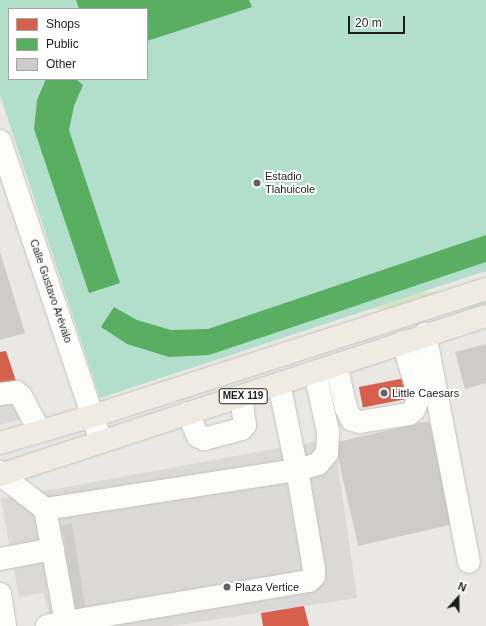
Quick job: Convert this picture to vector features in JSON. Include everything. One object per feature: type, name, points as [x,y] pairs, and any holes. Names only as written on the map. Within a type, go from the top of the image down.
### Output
[{"type":"main road","name":"MEX 119","points":[[0,443],[92,416],[486,289]]},
{"type":"main road","name":"MEX 119","points":[[0,474],[188,412],[241,397],[425,334],[486,316]]},
{"type":"street","name":"Calle Gustavo Arévalo","points":[[0,141],[101,441]]},
{"type":"street","points":[[425,334],[469,562]]},
{"type":"street","points":[[336,365],[346,408],[352,420],[360,422],[409,414],[414,410],[419,397],[403,342]]},
{"type":"street","points":[[45,509],[297,470],[318,464],[327,453],[328,432],[315,372]]},
{"type":"street","points":[[0,474],[45,509],[53,549],[56,624],[308,581],[314,576],[314,569],[297,470],[279,384]]},
{"type":"street","points":[[0,394],[16,392],[21,396],[40,431]]},
{"type":"street","points":[[188,412],[198,436],[204,439],[242,429],[245,425],[241,397]]},
{"type":"street","points":[[0,559],[53,549]]},
{"type":"street","points":[[0,594],[5,626]]},
{"type":"green space","name":"Estadio Tlahuicole","points":[[0,0],[486,0],[486,271],[100,398],[0,95]]},
{"type":"green space","points":[[90,292],[486,292],[486,309],[90,309]]},
{"type":"shaded area","points":[[16,397],[27,418],[0,425],[0,403]]},
{"type":"shaded area","points":[[334,438],[357,598],[172,626],[53,626],[43,593],[19,597],[1,499]]},
{"type":"building: Shops","points":[[6,351],[16,381],[0,385],[0,352]]},
{"type":"building: Shops","name":"Little Caesars","points":[[405,378],[409,399],[363,408],[359,387]]},
{"type":"building: Shops","points":[[304,606],[309,626],[263,626],[261,613]]},
{"type":"building: Public","points":[[76,0],[249,0],[252,7],[148,41],[148,8],[79,8]]},
{"type":"building: Public","points":[[46,80],[77,80],[83,85],[74,106],[69,130],[120,283],[89,293],[34,129],[37,100]]},
{"type":"building: Public","points":[[486,235],[486,262],[209,355],[169,357],[127,344],[101,327],[114,307],[137,320],[171,330],[208,329]]},
{"type":"building: Other","points":[[0,252],[25,333],[0,340]]},
{"type":"building: Other","points":[[486,344],[486,383],[465,389],[455,352]]},
{"type":"building: Other","points":[[429,421],[453,524],[358,546],[334,443]]},
{"type":"building: Other","points":[[72,524],[85,609],[76,611],[62,526]]},
{"type":"place","name":"Estadio Tlahuicole","points":[[257,183]]},
{"type":"place","name":"Little Caesars","points":[[384,393]]},
{"type":"place","name":"Plaza Vertice","points":[[227,587]]}]
